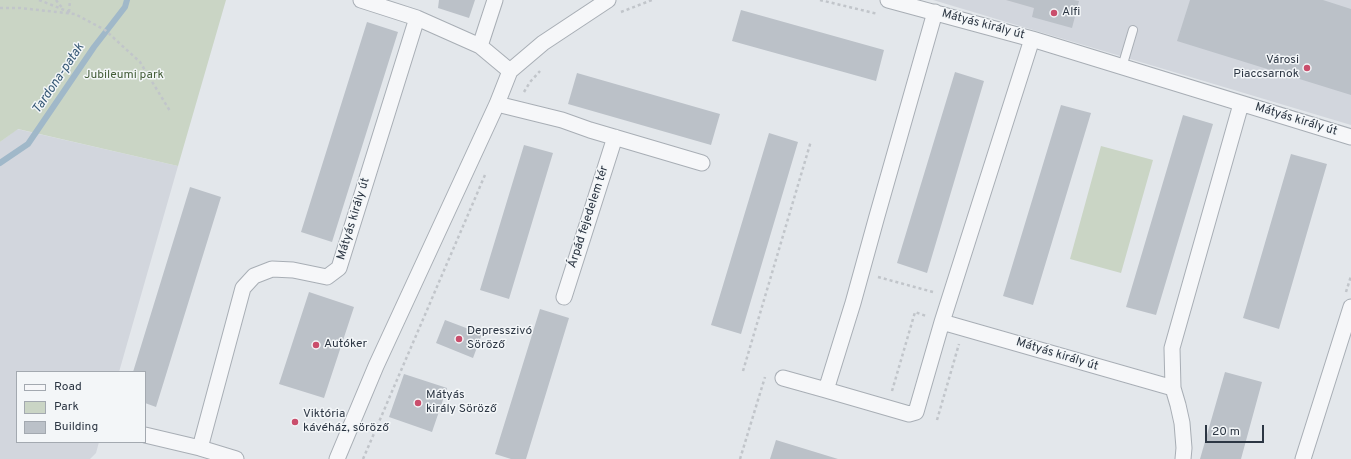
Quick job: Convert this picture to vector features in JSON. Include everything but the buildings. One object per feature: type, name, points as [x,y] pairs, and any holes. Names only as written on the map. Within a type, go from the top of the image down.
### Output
[{"type":"street","points":[[361,0],[417,18],[480,46],[510,71]]},
{"type":"street","points":[[480,46],[495,0]]},
{"type":"street","points":[[337,459],[376,366],[497,104],[510,71],[543,42],[608,0]]},
{"type":"street","name":"Mátyás király út","points":[[888,0],[1032,39],[1351,137]]},
{"type":"street","points":[[826,390],[862,272],[935,12]]},
{"type":"street","name":"Mátyás király út","points":[[200,448],[243,288],[254,276],[272,269],[292,270],[327,277],[339,268],[417,18]]},
{"type":"street","name":"Mátyás király út","points":[[1032,39],[951,297],[935,319],[963,328],[1173,388],[1172,348],[1241,104]]},
{"type":"street","points":[[497,104],[562,120],[702,163]]},
{"type":"street","name":"Árpád fejedelem tér","points":[[564,297],[615,137]]},
{"type":"street","points":[[1303,459],[1351,307]]},
{"type":"street","points":[[783,378],[909,414],[916,412],[935,319]]},
{"type":"street","points":[[1173,388],[1182,423],[1184,448],[1183,459]]},
{"type":"street","points":[[146,435],[200,448],[236,459]]},
{"type":"lane","points":[[1122,67],[1133,30]]},
{"type":"path","points":[[39,0],[75,14],[105,30],[140,62],[170,111]]},
{"type":"path","points":[[56,0],[64,10]]},
{"type":"path","points":[[69,12],[70,0]]},
{"type":"path","points":[[620,13],[652,0]]},
{"type":"path","points":[[0,8],[20,8],[75,14]]},
{"type":"path","points":[[514,109],[530,82],[540,70]]},
{"type":"path","points":[[743,371],[811,141]]},
{"type":"path","points":[[363,459],[486,174]]},
{"type":"path","points":[[862,272],[951,297]]},
{"type":"path","points":[[888,408],[915,312],[935,319]]},
{"type":"path","points":[[937,420],[963,328]]},
{"type":"path","points":[[740,459],[766,375]]},
{"type":"shaded area","points":[[933,0],[1351,0],[1351,125]]},
{"type":"shaded area","points":[[17,129],[178,166],[119,371],[16,371],[16,443],[99,443],[96,453],[90,459],[0,459],[0,142]]},
{"type":"green space","name":"Jubileumi park","points":[[0,0],[226,0],[178,166],[18,129],[0,142]]},
{"type":"green space","points":[[1101,146],[1153,160],[1121,273],[1070,259]]},
{"type":"waterway","name":"Tardona-patak","points":[[0,163],[28,144],[94,47],[125,7],[127,0]]},
{"type":"place","name":"Alfi","points":[[1054,13]]},
{"type":"place","name":"Városi Piaccsarnok","points":[[1307,68]]},
{"type":"place","name":"Depresszivó Söröző","points":[[459,339]]},
{"type":"place","name":"Autóker","points":[[316,345]]},
{"type":"place","name":"Mátyás király Söröző","points":[[418,403]]},
{"type":"place","name":"Viktória kávéház, söröző","points":[[295,422]]}]
